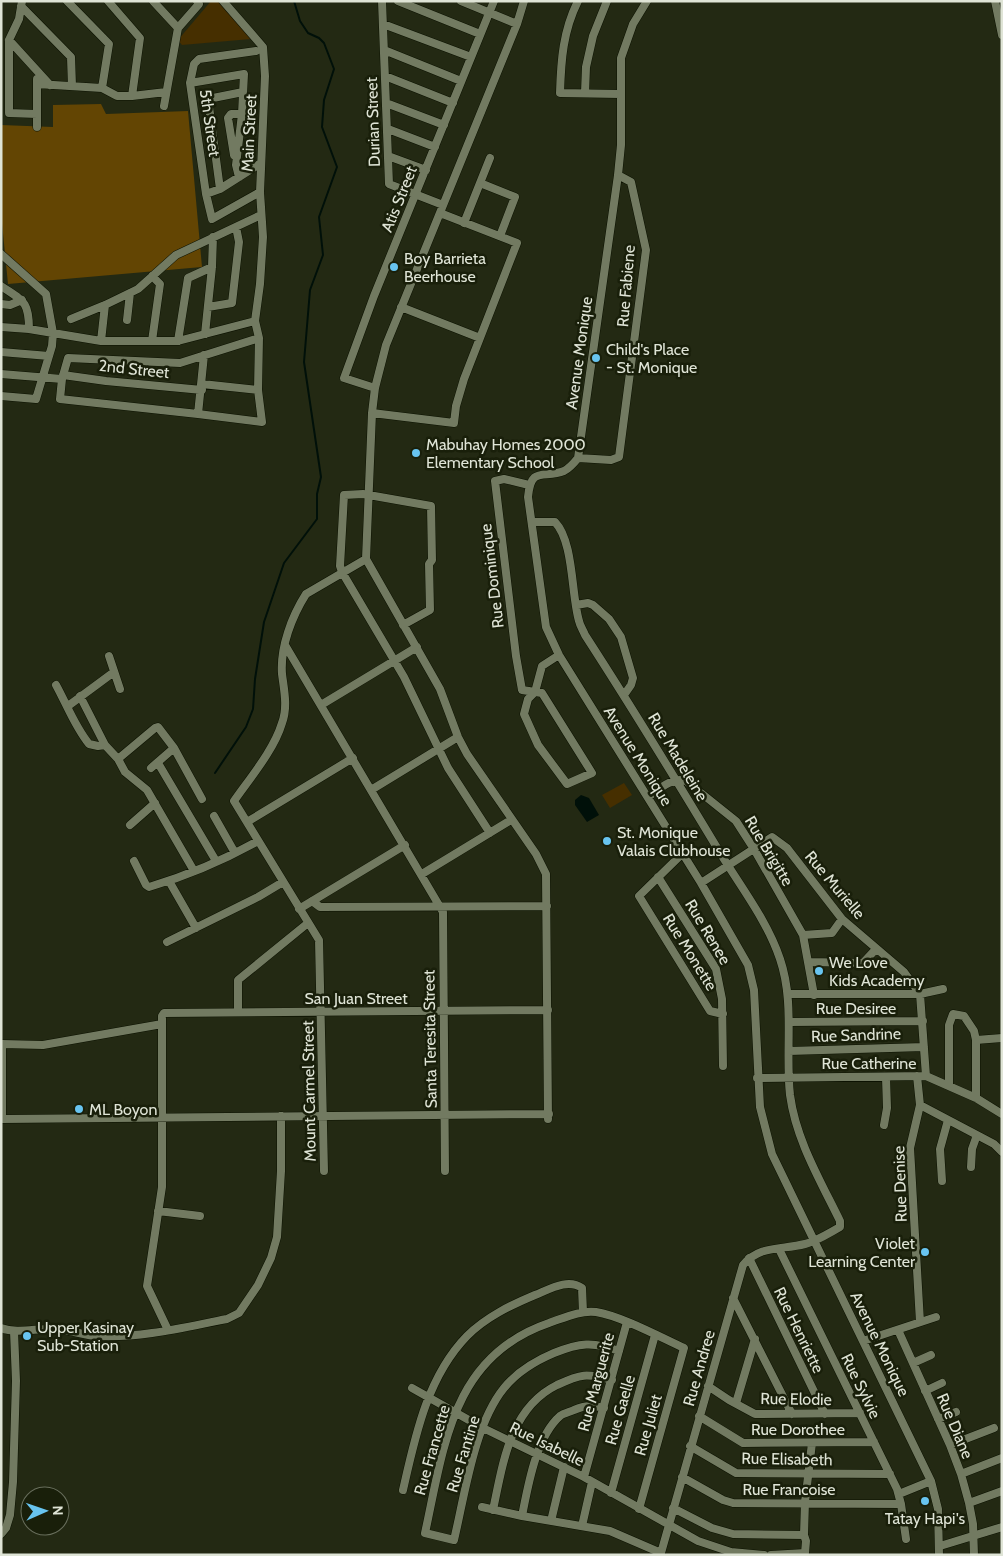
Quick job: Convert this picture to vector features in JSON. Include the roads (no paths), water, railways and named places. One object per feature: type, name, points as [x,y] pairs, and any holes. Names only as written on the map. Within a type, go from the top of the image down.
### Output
[{"type":"street","points":[[67,1],[109,44],[102,88]]},
{"type":"street","points":[[108,1],[140,38],[132,96]]},
{"type":"street","points":[[153,1],[178,28]]},
{"type":"street","points":[[164,106],[178,28],[199,4],[197,1]]},
{"type":"street","points":[[223,1],[262,47],[259,52]]},
{"type":"street","name":"Durian Street","points":[[382,1],[389,184],[443,205]]},
{"type":"street","points":[[398,1],[480,34]]},
{"type":"street","points":[[461,1],[517,24]]},
{"type":"street","name":"Atis Street","points":[[375,388],[344,378],[374,296],[494,1]]},
{"type":"street","points":[[168,1330],[147,1286],[162,1175],[162,1118],[162,1024],[43,1045],[2,1044],[2,1119],[162,1118],[281,1116],[445,1115],[549,1117],[546,874],[542,864],[467,754],[440,689],[366,559],[372,413],[375,388],[386,345],[517,24],[524,1]]},
{"type":"street","points":[[578,1],[571,14],[561,56],[560,92],[620,94]]},
{"type":"street","points":[[585,93],[586,66],[593,36],[607,1]]},
{"type":"street","name":"Avenue Monique","points":[[578,458],[618,176],[621,145],[620,94],[622,58],[633,24],[647,1]]},
{"type":"street","points":[[22,4],[70,57],[72,86]]},
{"type":"street","points":[[22,4],[19,20],[9,40],[9,113],[37,114]]},
{"type":"street","points":[[998,6],[1002,35]]},
{"type":"street","points":[[383,24],[471,57]]},
{"type":"street","points":[[9,40],[50,85]]},
{"type":"street","points":[[384,50],[461,81]]},
{"type":"street","name":"5th Street","points":[[259,52],[199,59],[194,64],[190,82],[206,194],[212,219],[260,192]]},
{"type":"street","name":"Main Street","points":[[255,321],[263,237],[260,192],[265,76],[259,52]]},
{"type":"street","points":[[37,70],[37,127]]},
{"type":"street","points":[[190,82],[244,74],[242,114],[236,165]]},
{"type":"street","points":[[385,76],[452,103]]},
{"type":"street","points":[[38,84],[102,88],[117,96],[166,92]]},
{"type":"street","points":[[220,188],[208,99],[243,92]]},
{"type":"street","points":[[386,103],[444,125]]},
{"type":"street","points":[[239,177],[228,118],[231,114],[242,114]]},
{"type":"street","points":[[388,128],[435,147]]},
{"type":"street","points":[[388,156],[426,170]]},
{"type":"street","points":[[464,222],[490,158]]},
{"type":"street","points":[[206,194],[220,188],[261,163]]},
{"type":"street","name":"Rue Fabiene","points":[[578,458],[611,460],[619,457],[646,250],[631,182],[618,176]]},
{"type":"street","points":[[480,183],[515,197],[500,236]]},
{"type":"street","points":[[372,413],[454,423],[457,402],[517,243],[440,213]]},
{"type":"street","points":[[71,318],[105,305],[138,289],[176,255],[261,215]]},
{"type":"street","points":[[208,308],[232,302],[239,242],[236,227]]},
{"type":"street","points":[[205,334],[212,268],[213,237]]},
{"type":"street","points":[[1,254],[46,294],[53,333],[49,356],[36,399],[1,396]]},
{"type":"street","points":[[178,341],[188,278],[212,268]]},
{"type":"street","points":[[152,276],[160,284],[152,341]]},
{"type":"street","points":[[1,286],[22,300],[29,311],[30,329]]},
{"type":"street","points":[[127,320],[130,293]]},
{"type":"street","points":[[1,304],[10,305],[22,300]]},
{"type":"street","points":[[100,340],[105,305]]},
{"type":"street","points":[[401,307],[480,338]]},
{"type":"street","points":[[1,327],[30,329],[100,340],[178,341],[255,321],[260,338],[258,390],[262,422],[60,399],[62,377],[68,358],[180,363],[260,338]]},
{"type":"street","points":[[1,352],[49,356]]},
{"type":"street","points":[[198,414],[204,355]]},
{"type":"street","name":"2nd Street","points":[[1,374],[258,390]]},
{"type":"street","points":[[529,485],[536,476],[563,472],[571,467],[578,458]]},
{"type":"street","name":"Rue Dominique","points":[[529,485],[504,479],[495,481],[520,681],[522,690],[535,692]]},
{"type":"street","name":"Avenue Monique","points":[[529,485],[528,497],[546,627],[559,655],[701,883],[740,948],[748,965],[755,1000],[757,1078],[760,1107],[772,1154],[931,1481],[938,1509],[939,1555]]},
{"type":"street","points":[[403,625],[430,610],[431,506],[369,496],[344,495],[340,566],[342,572],[413,694],[438,749],[457,784],[490,833]]},
{"type":"street","name":"Rue Madeleine","points":[[532,522],[555,522],[560,526],[569,556],[579,621],[584,635],[624,695],[766,926],[781,960],[788,994],[790,1077],[793,1110],[801,1140],[840,1221],[840,1227],[814,1241]]},
{"type":"street","points":[[366,559],[306,594],[300,604],[285,645],[441,907]]},
{"type":"street","points":[[576,605],[588,603],[593,605],[614,625],[621,637],[633,678],[631,685],[624,695]]},
{"type":"street","name":"Mount Carmel Street","points":[[285,645],[282,672],[285,700],[282,723],[272,744],[234,801],[318,940],[324,1170]]},
{"type":"street","points":[[321,705],[416,647]]},
{"type":"street","points":[[535,692],[542,693],[592,773],[566,784],[538,745],[524,714],[528,699],[535,692],[542,666],[559,655]]},
{"type":"street","points":[[109,656],[120,689]]},
{"type":"street","points":[[68,706],[114,672]]},
{"type":"street","points":[[56,685],[77,727],[89,744],[105,745]]},
{"type":"street","points":[[80,696],[105,745],[118,759],[125,772],[147,790],[194,870]]},
{"type":"street","points":[[118,759],[158,727],[174,748],[202,799]]},
{"type":"street","points":[[371,790],[458,736]]},
{"type":"street","points":[[174,748],[155,765],[216,861]]},
{"type":"street","points":[[247,822],[353,758]]},
{"type":"street","points":[[648,797],[676,779]]},
{"type":"street","name":"Rue Brigitte","points":[[676,779],[686,781],[736,821],[754,849],[803,935],[814,995]]},
{"type":"street","points":[[130,826],[155,803]]},
{"type":"street","points":[[214,816],[235,853]]},
{"type":"street","points":[[422,874],[511,820]]},
{"type":"street","name":"Rue Murielle","points":[[701,883],[772,837],[786,848],[842,919],[904,972],[920,994],[924,1047],[921,1076]]},
{"type":"street","points":[[134,862],[146,885],[149,887],[169,881],[235,853],[258,841]]},
{"type":"street","points":[[299,909],[405,845]]},
{"type":"street","points":[[658,877],[682,854]]},
{"type":"street","name":"Rue Monette","points":[[658,877],[639,896],[710,1011],[723,1014]]},
{"type":"street","name":"Rue Renee","points":[[658,877],[716,969],[721,988],[723,1014],[723,1066]]},
{"type":"street","points":[[169,881],[196,928]]},
{"type":"street","points":[[167,942],[258,897],[283,882]]},
{"type":"street","points":[[312,901],[320,907],[547,906]]},
{"type":"street","name":"Santa Teresita Street","points":[[441,907],[443,912],[445,1171]]},
{"type":"street","points":[[803,935],[832,933],[842,919]]},
{"type":"street","points":[[238,1012],[238,980],[308,923]]},
{"type":"street","points":[[808,962],[863,963],[876,948]]},
{"type":"street","points":[[788,994],[920,994],[943,989]]},
{"type":"street","name":"San Juan Street","points":[[162,1024],[164,1013],[548,1010]]},
{"type":"street","points":[[949,1085],[949,1025],[953,1014],[964,1016],[974,1032],[976,1040],[976,1098]]},
{"type":"street","name":"Rue Desiree","points":[[789,1022],[923,1021]]},
{"type":"street","points":[[976,1040],[1002,1038]]},
{"type":"street","name":"Rue Sandrine","points":[[789,1051],[924,1047]]},
{"type":"street","name":"Rue Catherine","points":[[757,1078],[921,1076],[949,1085],[976,1098],[1002,1114]]},
{"type":"street","name":"Rue Denise","points":[[920,1322],[910,1148],[920,1105],[921,1076]]},
{"type":"street","points":[[884,1125],[887,1108],[886,1077]]},
{"type":"street","points":[[920,1105],[994,1144],[1002,1152]]},
{"type":"street","points":[[1,1328],[14,1331],[64,1329],[98,1336],[146,1335],[227,1319],[239,1313],[258,1285],[271,1258],[277,1237],[281,1171],[281,1116]]},
{"type":"street","points":[[942,1181],[940,1149],[948,1120]]},
{"type":"street","points":[[971,1168],[972,1149],[977,1135]]},
{"type":"street","points":[[158,1211],[200,1216]]},
{"type":"street","points":[[749,1258],[760,1251],[807,1244],[814,1241]]},
{"type":"street","name":"Rue Sylvie","points":[[779,1249],[899,1494],[906,1539]]},
{"type":"street","name":"Rue Andree","points":[[582,1526],[610,1531],[661,1553],[733,1298],[743,1265],[749,1258]]},
{"type":"street","name":"Rue Henriette","points":[[749,1258],[825,1414]]},
{"type":"street","points":[[402,1490],[417,1429],[429,1397],[442,1371],[467,1336],[489,1318],[504,1309],[553,1287],[569,1283],[576,1284],[582,1288],[583,1312]]},
{"type":"street","points":[[733,1298],[792,1414]]},
{"type":"street","name":"Rue Francette","points":[[454,1540],[425,1533],[447,1438],[455,1412],[472,1379],[490,1358],[512,1340],[530,1330],[583,1312],[608,1314],[684,1348]]},
{"type":"street","points":[[863,1341],[936,1317]]},
{"type":"street","name":"Rue Marguerite","points":[[584,1477],[627,1322]]},
{"type":"street","name":"Rue Diane","points":[[898,1330],[950,1445],[961,1474],[969,1503],[974,1555]]},
{"type":"street","points":[[1,1534],[6,1528],[10,1515],[13,1482],[16,1381],[14,1331]]},
{"type":"street","name":"Rue Gaelle","points":[[611,1493],[655,1335]]},
{"type":"street","points":[[736,1404],[755,1339]]},
{"type":"street","name":"Rue Fantine","points":[[454,1540],[474,1454],[492,1408],[504,1389],[520,1373],[540,1359],[570,1346],[592,1343],[605,1345],[619,1351]]},
{"type":"street","name":"Rue Juliet","points":[[639,1509],[684,1348]]},
{"type":"street","points":[[913,1363],[931,1355]]},
{"type":"street","points":[[493,1510],[510,1441],[524,1412],[535,1399],[549,1389],[582,1375],[592,1374],[612,1380]]},
{"type":"street","points":[[925,1391],[942,1383]]},
{"type":"street","name":"Rue Elodie","points":[[708,1386],[755,1414],[860,1414]]},
{"type":"street","name":"Rue Isabelle","points":[[412,1388],[484,1428],[584,1477],[698,1541],[731,1552],[764,1555]]},
{"type":"street","points":[[522,1516],[531,1471],[537,1454],[552,1425],[562,1415],[584,1406],[591,1404],[604,1408]]},
{"type":"street","points":[[938,1419],[956,1412]]},
{"type":"street","name":"Rue Dorothee","points":[[699,1416],[743,1443],[874,1442]]},
{"type":"street","points":[[950,1445],[994,1428]]},
{"type":"street","points":[[771,1555],[805,1553],[805,1502],[812,1443]]},
{"type":"street","name":"Rue Elisabeth","points":[[690,1446],[736,1473],[890,1474]]},
{"type":"street","points":[[961,1474],[1002,1458]]},
{"type":"street","points":[[552,1521],[564,1468]]},
{"type":"street","name":"Rue Francoise","points":[[682,1477],[723,1500],[733,1502],[901,1504]]},
{"type":"street","points":[[899,1494],[931,1481]]},
{"type":"street","points":[[482,1507],[582,1526],[592,1482]]},
{"type":"street","points":[[969,1503],[1002,1491]]},
{"type":"street","points":[[673,1508],[712,1528],[733,1534],[804,1534]]},
{"type":"street","points":[[940,1546],[1002,1527]]},
{"type":"waterway","points":[[215,773],[246,727],[253,709],[255,679],[264,622],[284,563],[317,519],[317,494],[321,477],[304,362],[310,290],[323,255],[319,217],[337,167],[322,127],[324,100],[334,69],[324,43],[319,38],[308,33],[300,21],[294,1]]},
{"type":"place","name":"Boy Barrieta Beerhouse","points":[[394,267]]},
{"type":"place","name":"Child's Place - St. Monique","points":[[596,358]]},
{"type":"place","name":"Mabuhay Homes 2000 Elementary School","points":[[416,453]]},
{"type":"place","name":"St. Monique Valais Clubhouse","points":[[607,841]]},
{"type":"place","name":"We Love Kids Academy","points":[[819,971]]},
{"type":"place","name":"ML Boyon","points":[[79,1109]]},
{"type":"place","name":"Violet Learning Center","points":[[925,1252]]},
{"type":"place","name":"Upper Kasinay Sub-Station","points":[[27,1336]]},
{"type":"place","name":"Tatay Hapi's","points":[[925,1501]]}]
